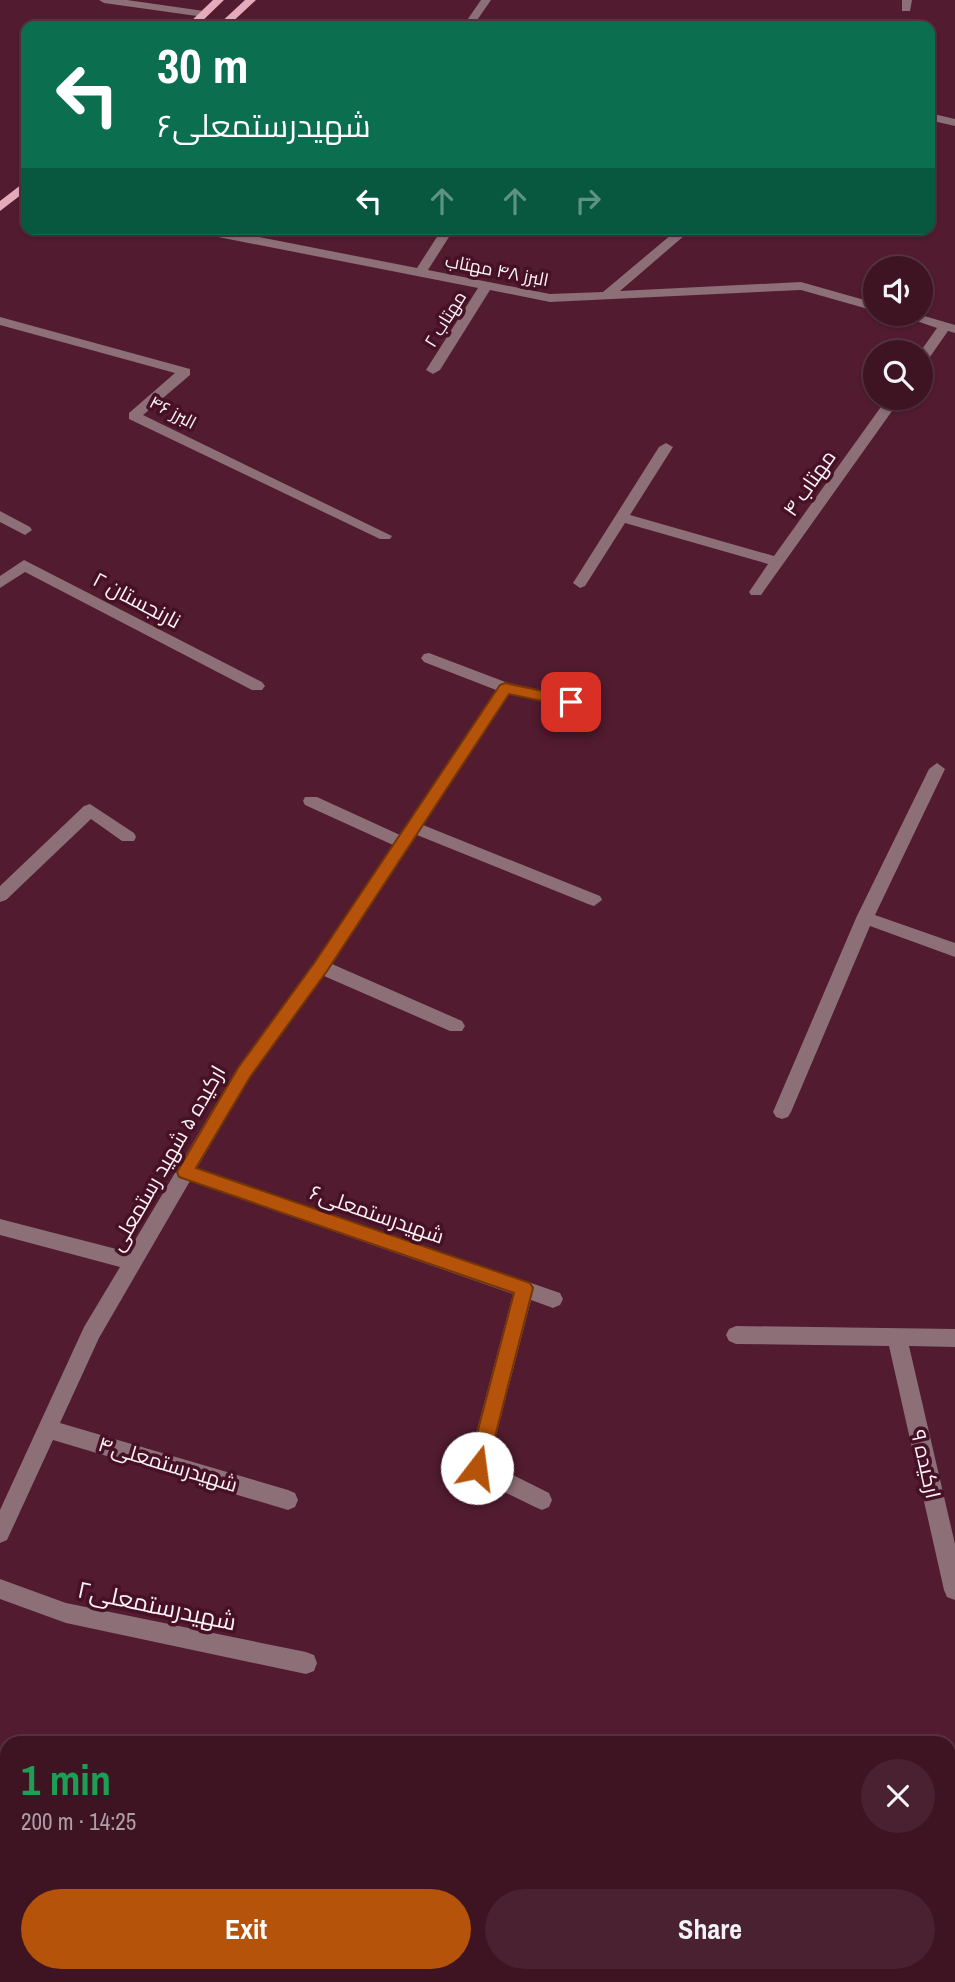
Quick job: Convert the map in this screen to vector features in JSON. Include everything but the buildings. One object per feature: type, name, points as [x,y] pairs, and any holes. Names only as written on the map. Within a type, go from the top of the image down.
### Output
[{"type":"main road","points":[[196,21],[219,0]]},
{"type":"main road","points":[[228,21],[251,0]]},
{"type":"main road","points":[[0,207],[21,193]]},
{"type":"street","points":[[104,0],[204,14]]},
{"type":"street","points":[[471,21],[486,0]]},
{"type":"street","points":[[935,118],[955,123]]},
{"type":"street","name":"البرز ۴۸ مهتاب","points":[[228,235],[550,298],[801,286],[863,304]]},
{"type":"street","points":[[420,273],[444,235]]},
{"type":"street","points":[[607,295],[679,235]]},
{"type":"street","name":"مهتاب ۲","points":[[433,370],[486,286]]},
{"type":"street","name":"البرز ۴۶","points":[[0,321],[185,372],[134,416],[385,536]]},
{"type":"street","points":[[933,323],[950,328],[933,347]]},
{"type":"street","name":"مهتاب ۴","points":[[756,593],[886,410]]},
{"type":"street","points":[[580,583],[666,447]]},
{"type":"street","points":[[0,516],[25,530]]},
{"type":"street","points":[[621,517],[778,562]]},
{"type":"street","name":"نارنجستان ۲","points":[[0,583],[24,565],[257,686]]},
{"type":"street","points":[[429,658],[505,688],[593,707]]},
{"type":"street","name":"ارکیده ۵ شهید رستمعلی","points":[[0,1534],[91,1333],[244,1072],[321,967],[505,688]]},
{"type":"street","points":[[782,1112],[865,918],[937,769]]},
{"type":"street","points":[[311,801],[402,843]]},
{"type":"street","points":[[0,896],[90,810],[128,837]]},
{"type":"street","points":[[413,827],[594,900]]},
{"type":"street","points":[[865,918],[955,950]]},
{"type":"street","points":[[321,967],[456,1026]]},
{"type":"street","name":"شهیدرستمعلی۶","points":[[186,1172],[553,1299]]},
{"type":"street","points":[[0,1227],[133,1262]]},
{"type":"street","points":[[524,1288],[477,1468],[542,1500]]},
{"type":"street","points":[[736,1335],[955,1338]]},
{"type":"street","name":"ارکیده ۹","points":[[897,1338],[955,1590]]},
{"type":"street","name":"شهیدرستمعلی۴","points":[[48,1429],[288,1500]]},
{"type":"street","name":"شهیدرستمعلی۲","points":[[0,1589],[66,1614],[194,1638],[306,1664]]},
{"type":"route","points":[[477,1468],[524,1288],[186,1172],[244,1072],[321,967],[505,688],[571,702]]}]
